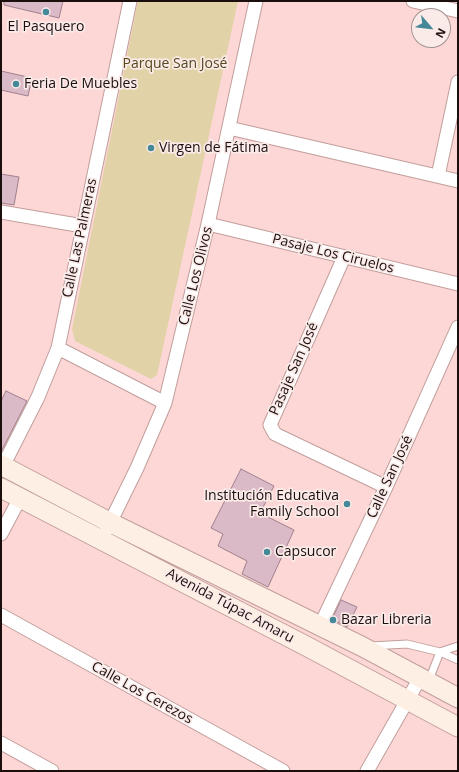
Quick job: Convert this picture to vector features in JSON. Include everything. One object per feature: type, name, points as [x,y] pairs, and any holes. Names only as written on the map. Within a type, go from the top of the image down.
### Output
[{"type":"main road","name":"Avenida Túpac Amaru","points":[[2,466],[111,522],[363,647],[458,698]]},
{"type":"main road","name":"Avenida Túpac Amaru","points":[[1,488],[102,539],[458,727]]},
{"type":"street","name":"Calle Las Palmeras","points":[[2,466],[38,397],[58,348],[130,1]]},
{"type":"street","name":"Calle Los Olivos","points":[[102,539],[137,468],[165,403],[208,224],[256,1]]},
{"type":"street","points":[[413,1],[458,11]]},
{"type":"street","points":[[438,176],[458,82]]},
{"type":"street","points":[[229,128],[458,181]]},
{"type":"street","points":[[1,212],[83,226]]},
{"type":"street","name":"Pasaje Los Ciruelos","points":[[208,224],[458,284]]},
{"type":"street","name":"Pasaje San José","points":[[344,257],[270,425],[275,434],[386,486]]},
{"type":"street","name":"Calle San José","points":[[320,626],[386,486],[458,327]]},
{"type":"street","points":[[58,348],[165,403]]},
{"type":"street","points":[[1,534],[20,498]]},
{"type":"street","name":"Calle Los Cerezos","points":[[1,615],[283,771]]},
{"type":"street","points":[[367,771],[408,701],[424,680]]},
{"type":"street","points":[[1,743],[52,771]]},
{"type":"lane","points":[[363,647],[407,644],[440,652],[458,660]]},
{"type":"lane","points":[[424,680],[440,652],[458,646]]},
{"type":"green space","name":"Parque San José","points":[[138,1],[238,1],[157,375],[151,379],[75,341],[72,329]]},
{"type":"building","name":"El Pasquero","points":[[4,1],[63,1],[59,18],[4,5]]},
{"type":"building","name":"Feria De Muebles","points":[[1,71],[32,78],[28,96],[1,90]]},
{"type":"building","points":[[1,174],[19,177],[14,205],[1,203]]},
{"type":"building","points":[[6,391],[27,401],[1,452],[1,401]]},
{"type":"building","points":[[241,469],[274,486],[260,513],[294,530],[268,587],[242,574],[247,561],[218,546],[223,534],[211,528]]},
{"type":"building","points":[[341,600],[357,607],[347,627],[332,619]]},
{"type":"place","name":"El Pasquero","points":[[46,12]]},
{"type":"place","name":"Feria De Muebles","points":[[16,84]]},
{"type":"place","name":"Virgen de Fátima","points":[[151,148]]},
{"type":"place","name":"Institución Educativa Family School","points":[[347,504]]},
{"type":"place","name":"Capsucor","points":[[267,552]]},
{"type":"place","name":"Bazar Libreria","points":[[333,620]]}]
